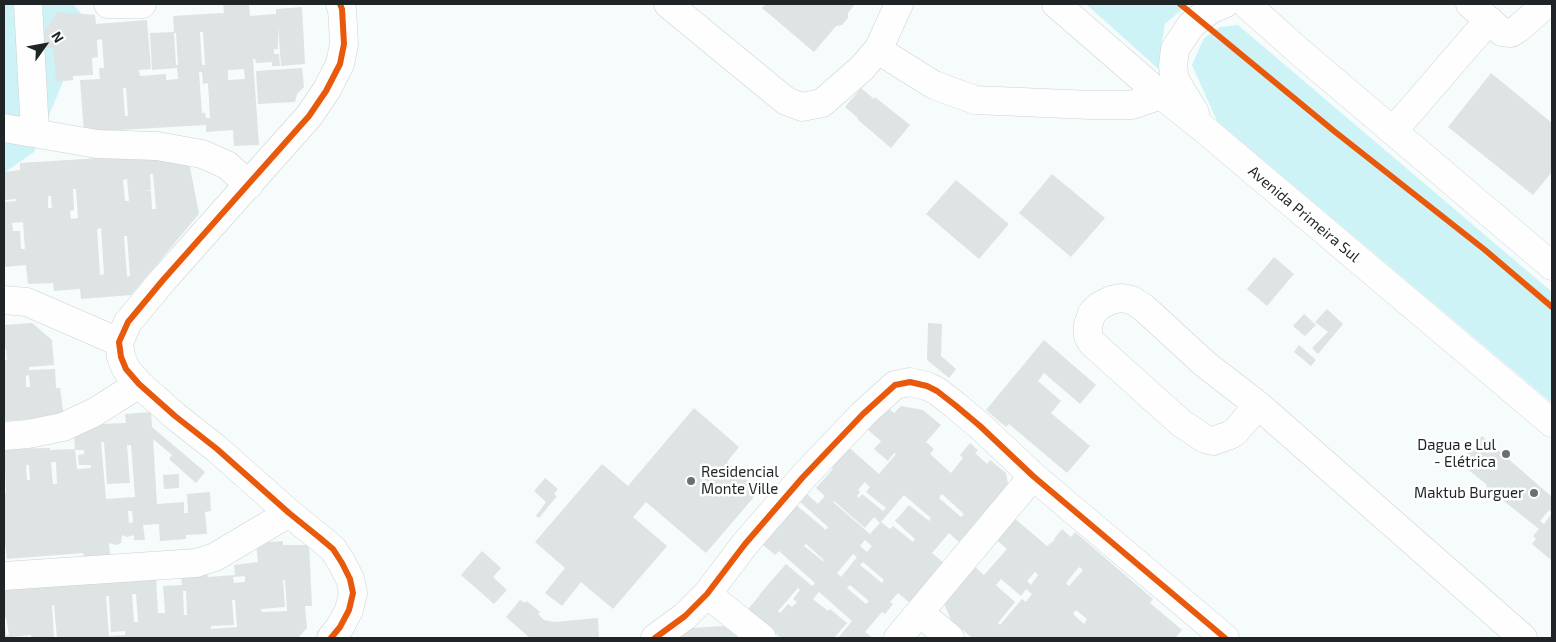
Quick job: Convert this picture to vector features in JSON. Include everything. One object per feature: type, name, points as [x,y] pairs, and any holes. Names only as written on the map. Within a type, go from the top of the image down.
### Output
[{"type":"street","points":[[28,4],[34,132]]},
{"type":"street","points":[[108,4],[142,4]]},
{"type":"street","points":[[331,638],[340,627],[349,610],[353,592],[350,579],[333,550],[139,384],[126,369],[121,356],[120,342],[128,322],[309,116],[326,91],[340,64],[344,44],[340,4]]},
{"type":"street","points":[[668,4],[786,101],[802,108],[822,103],[862,68],[879,48],[899,4]]},
{"type":"street","name":"Avenida Primeira Sul","points":[[1056,4],[1161,95],[1204,129],[1552,423]]},
{"type":"street","points":[[1204,129],[1175,80],[1173,66],[1175,49],[1191,25],[1210,10],[1224,4]]},
{"type":"street","points":[[1246,4],[1552,266]]},
{"type":"street","points":[[1393,131],[1479,12],[1502,32],[1511,33],[1546,4]]},
{"type":"street","points":[[879,48],[886,55],[934,85],[975,100],[1132,105],[1161,95]]},
{"type":"street","points":[[4,128],[97,144],[157,146],[202,154],[227,165],[249,185]]},
{"type":"street","points":[[1258,405],[1236,431],[1230,435],[1213,441],[1205,439],[1181,423],[1092,343],[1088,336],[1088,325],[1092,313],[1111,300],[1121,298],[1132,300],[1144,308],[1205,364],[1258,405],[1523,638]]},
{"type":"street","points":[[4,300],[27,302],[120,342]]},
{"type":"street","points":[[655,638],[685,616],[708,594],[745,544],[803,477],[863,414],[894,385],[910,382],[919,383],[937,391],[980,426],[1033,476],[1225,638]]},
{"type":"street","points":[[4,436],[28,434],[63,427],[95,412],[139,384]]},
{"type":"street","points":[[898,638],[1033,476]]},
{"type":"street","points":[[4,576],[196,563],[215,557],[289,513]]},
{"type":"street","points":[[708,594],[762,638]]},
{"type":"street","points":[[920,613],[950,638]]},
{"type":"shaded area","points":[[4,4],[73,4],[88,21],[34,152],[4,173]]},
{"type":"shaded area","points":[[1086,4],[1188,4],[1165,24],[1161,47],[1164,74]]},
{"type":"shaded area","points":[[1238,25],[1552,292],[1552,403],[1217,121],[1192,65],[1204,38],[1220,27]]},
{"type":"building","points":[[223,4],[249,4],[250,16],[276,14],[276,9],[302,7],[305,64],[281,66],[278,26],[278,49],[274,49],[274,54],[279,54],[280,66],[272,66],[272,62],[256,63],[255,59],[253,59],[259,145],[234,146],[233,130],[206,132],[206,125],[84,132],[80,80],[100,79],[99,68],[104,68],[102,39],[97,40],[98,57],[92,58],[93,75],[73,76],[73,80],[56,82],[53,48],[43,47],[44,31],[58,12],[95,15],[96,24],[147,20],[151,69],[139,70],[140,76],[166,74],[166,80],[178,79],[177,68],[152,70],[150,33],[174,32],[173,16],[224,13]],"holes":[[[200,32],[203,32],[205,65],[202,65]],[[174,33],[176,33],[178,65],[176,65]],[[244,69],[245,79],[228,80],[228,70]],[[199,72],[202,72],[203,84],[208,83],[210,118],[206,118],[205,113],[202,113]],[[123,88],[126,88],[128,116],[125,116]]]},
{"type":"building","points":[[766,4],[855,4],[848,13],[848,18],[842,25],[836,26],[814,52],[762,8]]},
{"type":"building","points":[[302,68],[304,87],[297,94],[295,102],[258,104],[256,71]]},
{"type":"building","points":[[1491,73],[1552,123],[1552,172],[1533,195],[1448,127]]},
{"type":"building","points":[[861,88],[910,125],[891,148],[845,107]]},
{"type":"building","points":[[148,155],[171,159],[190,167],[199,214],[131,295],[81,299],[80,289],[54,291],[53,283],[28,284],[26,265],[4,267],[4,202],[16,201],[16,199],[4,200],[4,172],[20,170],[20,163]],"holes":[[[150,174],[153,174],[156,209],[152,209],[151,191],[146,191],[151,190]],[[127,179],[129,201],[125,201],[123,180]],[[73,189],[76,189],[78,218],[71,219],[70,211],[74,210]],[[48,196],[51,196],[52,208],[48,208]],[[23,222],[25,249],[21,249],[20,231],[13,231],[12,223]],[[101,228],[104,274],[100,275],[97,229]],[[124,236],[127,236],[130,276],[127,277]]]},
{"type":"building","points":[[1052,174],[1105,218],[1071,257],[1019,213]]},
{"type":"building","points":[[956,180],[1009,224],[979,259],[926,214]]},
{"type":"building","points":[[1274,257],[1294,274],[1267,306],[1247,289]]},
{"type":"building","points":[[1327,309],[1343,324],[1318,354],[1312,348],[1328,332],[1315,322]]},
{"type":"building","points":[[1304,314],[1316,325],[1305,336],[1293,326]]},
{"type":"building","points":[[32,323],[52,340],[54,365],[29,367],[29,370],[55,369],[56,388],[60,388],[64,417],[4,421],[4,360],[7,360],[6,349],[4,349],[4,325]],"holes":[[[29,375],[30,387],[26,387],[26,376]]]},
{"type":"building","points":[[928,323],[942,324],[940,355],[956,369],[949,378],[927,360]]},
{"type":"building","points":[[1044,340],[1096,385],[1080,404],[1044,373],[1038,381],[1061,401],[1051,413],[1090,446],[1067,473],[1009,424],[1006,427],[986,410]]},
{"type":"building","points":[[1299,345],[1316,360],[1311,366],[1294,352]]},
{"type":"building","points":[[901,406],[923,410],[941,425],[926,442],[934,449],[930,454],[951,473],[963,458],[960,455],[970,443],[978,450],[975,453],[987,464],[990,460],[1006,473],[1008,484],[959,542],[949,533],[932,553],[944,563],[910,603],[898,593],[890,602],[893,604],[885,614],[882,612],[865,632],[873,638],[838,638],[852,621],[819,592],[813,599],[828,611],[830,609],[847,623],[834,638],[781,638],[748,609],[786,564],[812,586],[815,583],[779,551],[775,555],[762,544],[795,504],[826,530],[828,527],[799,501],[807,494],[818,504],[825,496],[816,488],[833,469],[829,465],[846,445],[879,474],[896,454],[894,453],[888,461],[874,449],[881,441],[862,425],[888,408],[894,413]],"holes":[[[865,482],[870,487],[866,492],[886,508],[883,511],[862,494],[859,498],[857,496],[860,492],[858,490]],[[942,494],[964,514],[961,517],[939,498]],[[904,495],[931,518],[929,521],[909,505],[895,521],[915,539],[913,542],[893,526],[890,529],[881,522]],[[833,502],[865,528],[874,517],[880,523],[870,534]],[[865,540],[872,546],[867,552],[860,546]],[[806,544],[823,561],[804,546]],[[853,554],[857,557],[841,577],[837,573]],[[863,562],[884,580],[882,583],[860,565]],[[850,585],[869,601],[866,604],[847,588]],[[798,588],[800,590],[793,599],[797,602],[792,607],[788,604],[780,613],[778,611]]]},
{"type":"building","points":[[694,408],[739,447],[727,462],[760,490],[706,553],[646,502],[633,517],[667,546],[613,609],[581,582],[562,606],[545,593],[565,568],[535,542],[602,464],[628,486]]},
{"type":"building","points":[[151,412],[152,427],[205,472],[196,483],[169,459],[172,455],[153,439],[157,504],[184,502],[184,513],[188,513],[187,494],[210,492],[211,511],[205,512],[207,534],[186,535],[186,539],[160,541],[159,524],[143,525],[145,540],[134,540],[134,535],[127,537],[122,535],[121,543],[116,545],[109,543],[110,555],[84,557],[83,553],[7,559],[4,544],[4,493],[6,493],[4,449],[50,448],[50,450],[75,449],[74,436],[100,424],[126,423],[125,414]],"holes":[[[101,442],[104,442],[107,484],[130,483],[127,445],[131,445],[135,497],[106,499]],[[75,450],[84,450],[84,454],[78,455],[79,465],[91,465],[91,468],[77,469]],[[51,462],[56,462],[57,484],[53,484]],[[26,465],[29,465],[30,480],[27,480]],[[128,511],[132,511],[133,522],[129,523]]]},
{"type":"building","points":[[1482,436],[1552,497],[1552,513],[1552,561],[1532,544],[1536,539],[1533,536],[1539,529],[1486,487],[1487,485],[1460,463]],"holes":[[[1549,510],[1552,513],[1544,524],[1540,521]]]},
{"type":"building","points":[[179,474],[179,488],[164,489],[163,475]]},
{"type":"building","points":[[545,478],[558,489],[554,494],[557,496],[539,518],[536,516],[546,502],[534,491]]},
{"type":"building","points":[[1013,517],[1047,546],[1055,540],[1062,529],[1071,537],[1075,532],[1153,599],[1150,603],[1182,630],[1175,638],[972,638],[951,620],[943,601],[974,566],[984,575],[1007,549],[994,538]],"holes":[[[1079,567],[1083,570],[1069,586],[1066,583]],[[1035,572],[1038,575],[1031,585],[1027,581]],[[1001,579],[1021,596],[1026,589],[1032,594],[1026,602],[1022,599],[1000,625],[998,623],[1015,602],[996,585]],[[1076,610],[1087,619],[1084,624],[1073,614]]]},
{"type":"building","points":[[283,541],[283,545],[309,545],[312,606],[305,606],[307,628],[298,638],[57,638],[54,605],[52,605],[54,638],[31,638],[31,635],[4,638],[4,625],[6,635],[9,635],[6,618],[4,618],[4,588],[156,577],[158,613],[165,613],[163,586],[182,585],[181,576],[207,573],[208,577],[235,575],[234,565],[258,562],[256,543]],"holes":[[[245,576],[245,582],[234,583],[233,577]],[[283,580],[285,580],[287,611],[262,612],[261,609],[285,607]],[[183,591],[186,591],[187,615],[184,615]],[[132,594],[136,594],[138,622],[134,622]],[[106,596],[109,596],[111,632],[125,631],[125,635],[109,636]],[[232,600],[235,600],[237,627],[211,629],[211,626],[234,625]]]},
{"type":"building","points":[[482,551],[501,568],[493,577],[507,590],[494,604],[461,575]]},
{"type":"building","points":[[520,600],[525,603],[527,601],[540,612],[538,614],[544,620],[554,622],[598,618],[599,638],[530,638],[506,617]]},
{"type":"building","points":[[723,626],[742,638],[676,638],[692,628]]},
{"type":"cycle path","points":[[331,638],[340,627],[349,610],[353,593],[350,579],[333,549],[139,384],[126,369],[121,357],[119,342],[128,322],[309,116],[326,91],[340,64],[344,44],[340,4]]},
{"type":"cycle path","points":[[1180,4],[1334,131],[1485,250],[1552,307]]},
{"type":"cycle path","points":[[655,638],[685,616],[707,594],[745,544],[803,477],[863,414],[895,385],[910,382],[927,386],[937,391],[955,405],[1033,476],[1225,638]]},
{"type":"place","name":"Dagua e Lul - Elétrica","points":[[1506,454]]},
{"type":"place","name":"Residencial Monte Ville","points":[[691,481]]},
{"type":"place","name":"Maktub Burguer","points":[[1534,493]]}]
